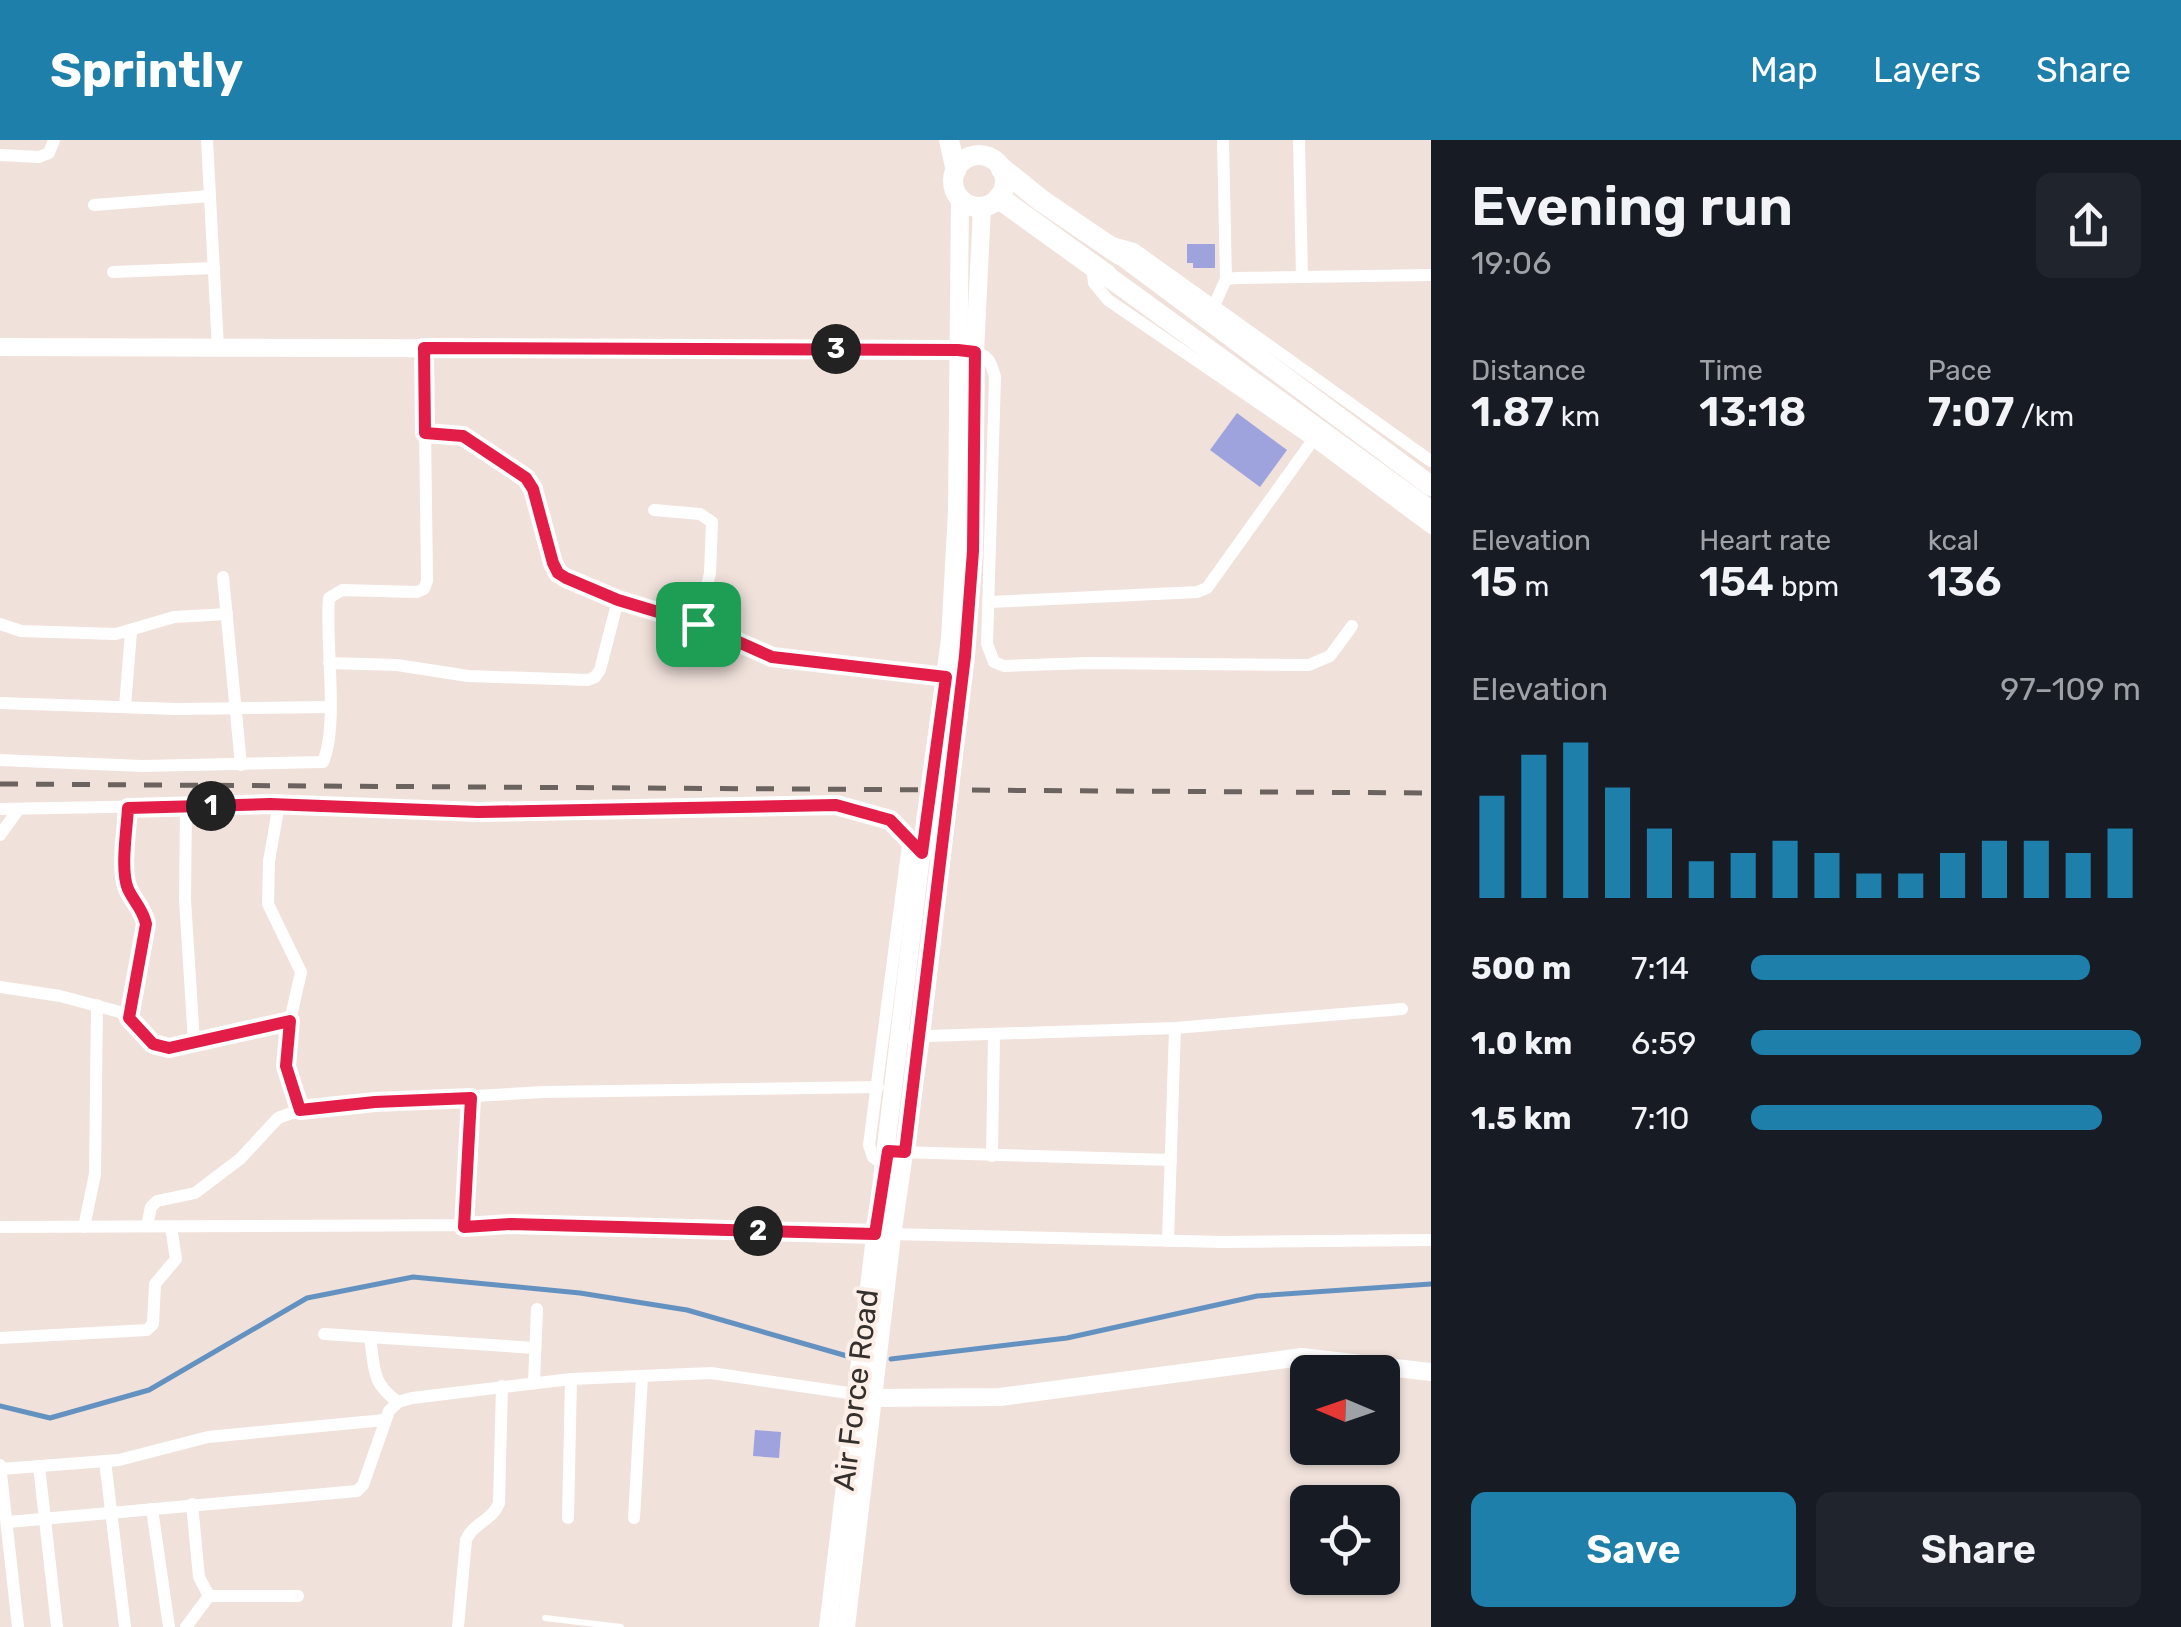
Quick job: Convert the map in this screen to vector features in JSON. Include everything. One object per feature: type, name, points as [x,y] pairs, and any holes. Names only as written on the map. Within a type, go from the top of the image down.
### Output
[{"type":"highway","points":[[1002,169],[1112,249]]},
{"type":"highway","points":[[990,202],[1099,270]]},
{"type":"main road","points":[[949,140],[956,171],[954,184],[960,197],[972,206],[990,202],[1005,178],[996,161],[975,148],[956,171]]},
{"type":"main road","points":[[1112,249],[1431,486]]},
{"type":"main road","points":[[1099,270],[1431,511]]},
{"type":"street","points":[[0,155],[40,157],[49,153],[54,140]]},
{"type":"street","points":[[207,140],[218,348]]},
{"type":"street","points":[[1214,306],[1226,279],[1223,140]]},
{"type":"street","points":[[1299,140],[1302,276]]},
{"type":"street","points":[[94,205],[210,196]]},
{"type":"street","name":"Air Force Road","points":[[893,1156],[921,1036],[965,656],[973,551],[960,197]]},
{"type":"street","name":"Air Force Road","points":[[828,1627],[864,1396],[893,1156],[899,1037],[946,677],[967,351],[990,202]]},
{"type":"street","points":[[1112,249],[1122,244],[1134,249],[1431,461]]},
{"type":"street","points":[[113,272],[214,268]]},
{"type":"street","points":[[1099,270],[1094,283],[1108,300],[1313,440],[1431,528]]},
{"type":"street","points":[[1226,279],[1431,275]]},
{"type":"street","points":[[0,347],[984,354],[992,363],[995,377],[989,654],[994,662],[1004,666],[1309,664],[1330,656],[1352,626]]},
{"type":"street","points":[[0,760],[142,766],[323,762],[330,708],[329,605],[334,592],[406,593],[424,589],[428,581],[424,348]]},
{"type":"street","points":[[425,433],[463,436],[518,471],[533,489],[558,573],[618,600],[698,624],[772,657],[946,677]]},
{"type":"street","points":[[990,602],[1197,592],[1207,588],[1313,440]]},
{"type":"street","points":[[654,510],[700,514],[712,522],[710,572],[698,624]]},
{"type":"street","points":[[223,577],[241,765]]},
{"type":"street","points":[[329,663],[397,665],[468,676],[588,680],[600,670],[618,600]]},
{"type":"street","points":[[0,624],[21,631],[131,632],[174,618],[227,614]]},
{"type":"street","points":[[125,707],[131,632]]},
{"type":"street","points":[[0,703],[330,708]]},
{"type":"street","points":[[0,809],[279,804],[462,812],[836,805],[890,820],[922,853]]},
{"type":"street","points":[[279,804],[269,861],[268,904],[301,972],[290,1021],[286,1066],[300,1110]]},
{"type":"street","points":[[186,806],[186,900],[194,1042]]},
{"type":"street","points":[[128,808],[128,889],[144,913],[146,924],[129,1018]]},
{"type":"street","points":[[0,835],[18,810]]},
{"type":"street","points":[[909,837],[870,1145],[873,1157],[1171,1160]]},
{"type":"street","points":[[0,986],[97,1005],[129,1018],[160,1048],[290,1021]]},
{"type":"street","points":[[84,1227],[95,1174],[97,1005]]},
{"type":"street","points":[[899,1037],[1175,1028],[1402,1009]]},
{"type":"street","points":[[1168,1241],[1175,1028]]},
{"type":"street","points":[[992,1156],[994,1034]]},
{"type":"street","points":[[147,1226],[151,1208],[158,1201],[195,1193],[240,1159],[278,1118],[300,1110],[543,1092],[878,1086]]},
{"type":"street","points":[[464,1227],[471,1098]]},
{"type":"street","points":[[0,1227],[511,1224],[1168,1241],[1431,1240]]},
{"type":"street","points":[[0,1338],[147,1330],[153,1324],[155,1284],[176,1259],[171,1226]]},
{"type":"street","points":[[534,1382],[537,1309]]},
{"type":"street","points":[[324,1334],[535,1348]]},
{"type":"street","points":[[370,1338],[376,1382],[380,1390],[398,1402],[534,1382],[642,1376],[726,1374],[864,1396],[1000,1397],[1291,1358],[1431,1372]]},
{"type":"street","points":[[634,1518],[642,1376]]},
{"type":"street","points":[[568,1518],[571,1379]]},
{"type":"street","points":[[458,1627],[466,1540],[500,1503],[502,1386]]},
{"type":"street","name":"Air Force Road","points":[[846,1627],[864,1396]]},
{"type":"street","points":[[8,1522],[358,1490],[384,1420],[398,1402]]},
{"type":"street","points":[[18,1627],[0,1467],[105,1461],[208,1437],[384,1420]]},
{"type":"street","points":[[105,1461],[126,1627]]},
{"type":"street","points":[[39,1466],[57,1627]]},
{"type":"street","points":[[192,1504],[199,1577],[208,1596]]},
{"type":"street","points":[[152,1509],[170,1627]]},
{"type":"street","points":[[208,1596],[298,1596]]},
{"type":"street","points":[[186,1627],[208,1596]]},
{"type":"lane","points":[[545,1618],[621,1627]]},
{"type":"building","points":[[1187,244],[1215,244],[1215,268],[1193,268],[1193,263],[1187,263]]},
{"type":"building","points":[[1237,413],[1287,450],[1260,487],[1210,450]]},
{"type":"building","points":[[755,1430],[781,1432],[779,1458],[753,1456]]},
{"type":"waterway","points":[[0,1406],[50,1418],[149,1390],[307,1298],[413,1277],[580,1293],[687,1310],[847,1356]]},
{"type":"waterway","points":[[891,1359],[1067,1338],[1257,1296],[1431,1284]]},
{"type":"railway","points":[[0,784],[1431,793]]},
{"type":"route","points":[[424,348],[975,352],[973,551],[965,656],[905,1152],[888,1151],[875,1234],[511,1224],[464,1227],[471,1098],[300,1110],[286,1066],[290,1021],[160,1048],[129,1018],[146,924],[144,913],[128,889],[128,808],[270,804],[478,812],[836,805],[890,820],[922,853],[946,677],[772,657],[698,624],[618,600],[558,573],[533,489],[526,478],[463,436],[425,433],[424,348]]}]
